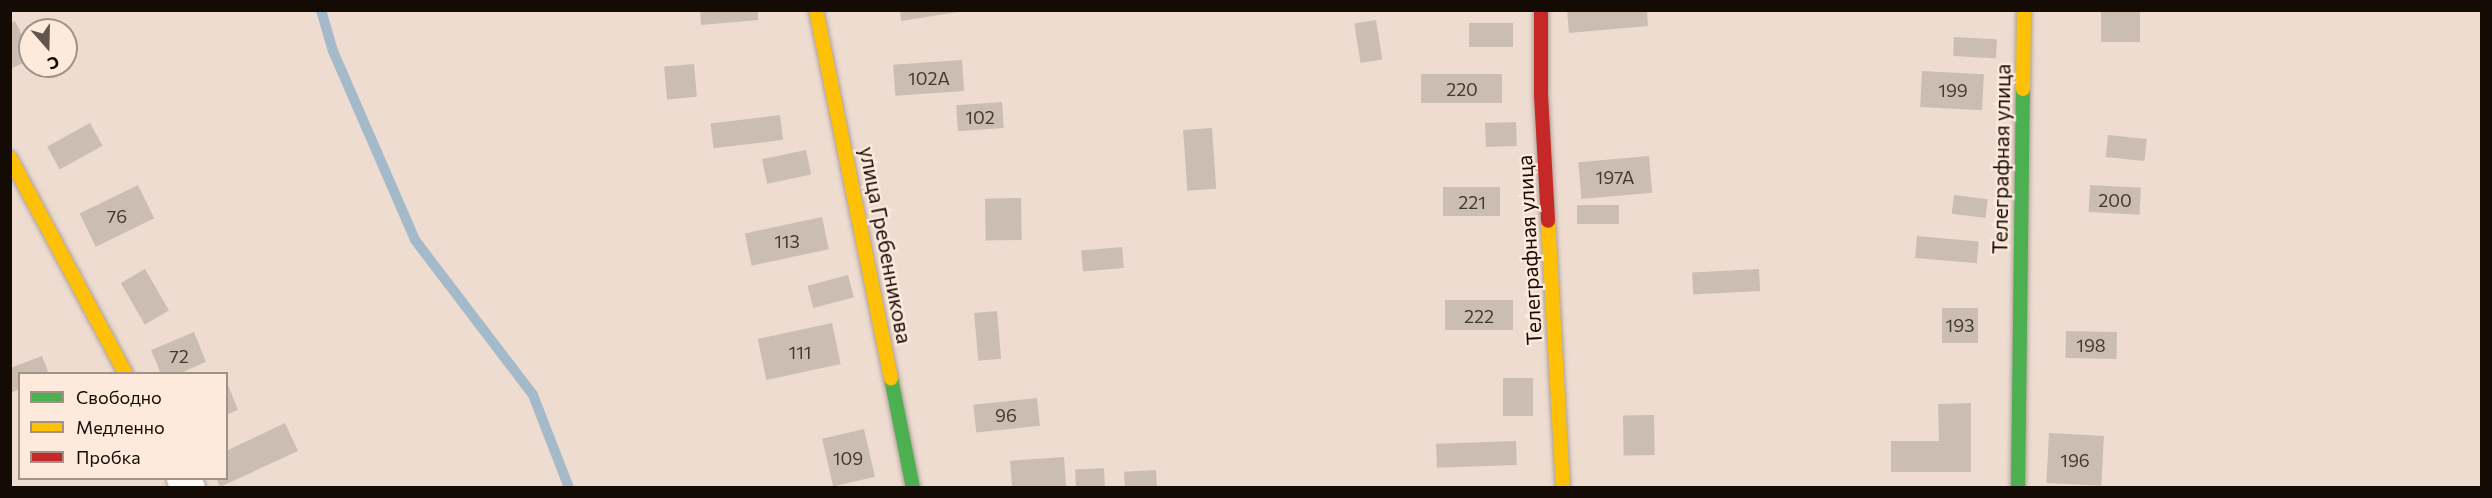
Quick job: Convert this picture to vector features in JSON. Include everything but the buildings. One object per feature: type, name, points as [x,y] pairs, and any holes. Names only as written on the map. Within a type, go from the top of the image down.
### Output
[{"type":"street","name":"улица Гребенникова","points":[[816,10],[913,488]]},
{"type":"street","name":"Телеграфная улица","points":[[1541,10],[1541,95],[1563,488]]},
{"type":"street","name":"Телеграфная улица","points":[[2018,488],[2024,10]]},
{"type":"street","points":[[10,158],[125,372]]},
{"type":"waterway","points":[[321,10],[333,51],[415,240],[533,395],[569,488]]},
{"type":"traffic: fast","points":[[2018,488],[2023,89]]},
{"type":"traffic: fast","points":[[891,378],[913,488]]},
{"type":"traffic: slow","points":[[816,10],[891,378]]},
{"type":"traffic: slow","points":[[2023,89],[2024,10]]},
{"type":"traffic: slow","points":[[10,158],[125,372]]},
{"type":"traffic: slow","points":[[1548,221],[1563,488]]},
{"type":"traffic: jam","points":[[1541,10],[1541,95],[1548,221]]}]
